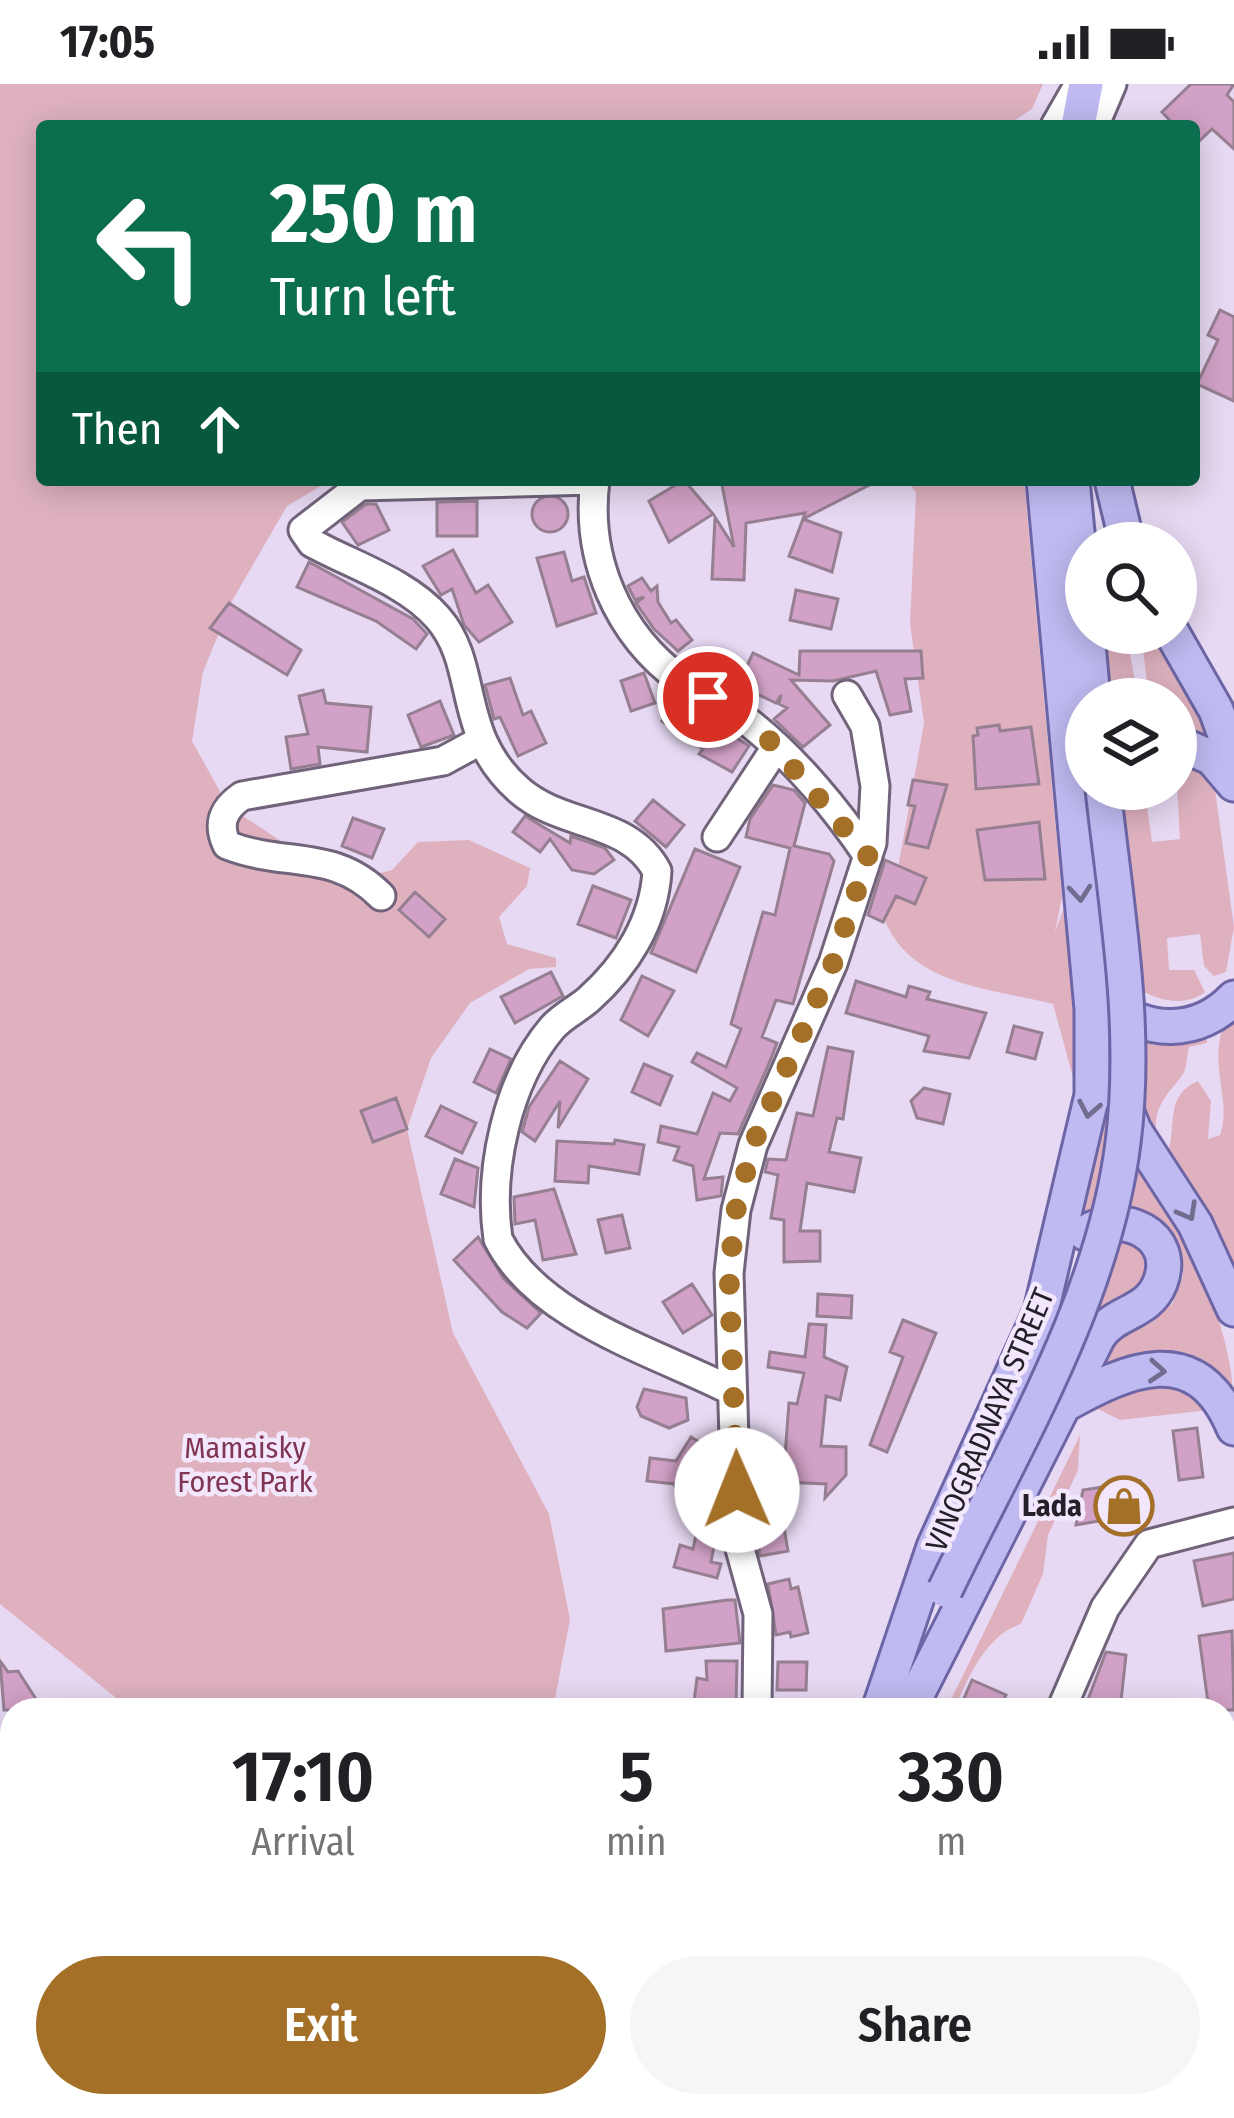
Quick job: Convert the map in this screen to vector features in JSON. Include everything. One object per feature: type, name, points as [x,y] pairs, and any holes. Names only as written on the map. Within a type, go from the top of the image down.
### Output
[{"type":"main road","name":"VINOGRADNAYA STREET","points":[[885,1698],[934,1546],[1041,1311],[1092,1094],[1095,1056],[1045,486]]},
{"type":"main road","points":[[1073,486],[1076,522]]},
{"type":"main road","points":[[1113,486],[1122,522]]},
{"type":"main road","points":[[1184,654],[1216,710],[1234,760]]},
{"type":"main road","points":[[1197,751],[1212,758],[1234,784]]},
{"type":"main road","points":[[1075,835],[1077,810]]},
{"type":"main road","points":[[887,1698],[945,1590],[1079,1310],[1115,1194],[1129,1060],[1105,810]]},
{"type":"main road","points":[[1086,951],[1106,998],[1148,1024],[1197,1023],[1234,998]]},
{"type":"main road","points":[[1086,951],[1123,1108],[1195,1224],[1234,1310]]},
{"type":"main road","points":[[915,1698],[1106,1325],[1138,1310],[1154,1296],[1164,1255],[1155,1238],[1140,1228],[1103,1223],[1078,1238],[1052,1272]]},
{"type":"main road","points":[[1064,1405],[1124,1372],[1159,1369],[1207,1389],[1234,1428]]},
{"type":"street","points":[[1065,120],[1112,84]]},
{"type":"street","points":[[360,486],[303,530],[312,543],[407,592],[440,619],[458,653],[480,741],[518,789],[550,812],[632,837],[657,871],[647,917],[629,956],[609,981],[554,1026],[518,1084],[507,1119],[498,1240],[560,1305],[594,1328],[732,1391]]},
{"type":"street","points":[[595,486],[594,540],[603,580],[622,616],[653,657],[755,727],[850,828],[868,856]]},
{"type":"street","points":[[757,1698],[758,1614],[737,1538],[729,1273],[736,1210],[753,1144],[833,963],[868,856],[874,786],[865,726],[847,695]]},
{"type":"street","points":[[381,896],[362,876],[331,862],[278,859],[226,845],[220,832],[223,816],[242,796],[443,761],[480,741]]},
{"type":"street","points":[[717,837],[775,749]]},
{"type":"street","points":[[1066,1698],[1105,1608],[1149,1544],[1234,1522]]},
{"type":"green space","name":"Mamaisky Forest Park","points":[[0,84],[1043,84],[1032,109],[1015,120],[36,120],[36,486],[321,486],[287,506],[232,601],[203,672],[192,741],[228,806],[316,864],[362,878],[392,870],[418,842],[469,840],[530,868],[527,886],[499,917],[507,944],[556,958],[556,967],[529,969],[470,1003],[431,1058],[407,1129],[453,1333],[549,1514],[570,1619],[555,1698],[116,1698],[0,1604]]},
{"type":"green space","points":[[912,486],[1025,486],[1062,897],[1055,932],[1069,894],[1080,1079],[1073,1077],[1053,1004],[976,987],[929,969],[894,937],[882,913],[896,879],[924,723],[910,624],[916,493]]},
{"type":"green space","points":[[1130,654],[1134,678],[1082,678],[1079,655]]},
{"type":"green space","points":[[1144,654],[1174,654],[1185,678],[1146,678]]},
{"type":"green space","points":[[1197,704],[1218,750],[1197,742]]},
{"type":"green space","points":[[1197,771],[1215,790],[1234,927],[1226,972],[1214,976],[1204,966],[1200,934],[1167,938],[1169,970],[1194,970],[1205,992],[1178,1001],[1132,986],[1108,810],[1148,810],[1152,842],[1180,839],[1178,810],[1197,810]]},
{"type":"green space","points":[[1234,1004],[1234,1292],[1133,1112],[1142,1024],[1207,1030],[1207,1043],[1189,1047],[1183,1074],[1160,1106],[1156,1132],[1158,1143],[1169,1148],[1177,1101],[1198,1081],[1211,1101],[1208,1139],[1220,1135],[1219,1042]]},
{"type":"green space","points":[[1105,1073],[1219,1322],[1230,1366],[1234,1412],[1160,1355],[1103,1363],[1116,1339],[1152,1322],[1172,1304],[1183,1276],[1169,1231],[1137,1210],[1079,1221]]},
{"type":"green space","points":[[1119,1235],[1145,1247],[1151,1284],[1089,1327]]},
{"type":"green space","points":[[1118,1382],[1180,1385],[1209,1410],[1120,1420],[1088,1404]]},
{"type":"green space","points":[[1080,1435],[1078,1470],[1048,1535],[1043,1574],[1021,1624],[988,1647],[960,1698],[952,1698]]},
{"type":"building","points":[[1191,84],[1234,84],[1227,95],[1234,102],[1234,149],[1212,129],[1200,140],[1200,120],[1169,120],[1162,112]]},
{"type":"building","points":[[1220,310],[1234,317],[1234,401],[1200,385],[1218,340],[1208,335]]},
{"type":"building","points":[[674,486],[689,486],[713,514],[669,542],[649,501]]},
{"type":"building","points":[[722,486],[867,486],[803,519],[805,513],[746,523],[744,580],[712,579],[715,517],[734,547]]},
{"type":"building","points":[[550,496],[562,502],[568,514],[562,526],[550,532],[538,526],[532,514],[538,502]]},
{"type":"building","points":[[477,501],[477,536],[437,536],[437,502]]},
{"type":"building","points":[[366,504],[376,504],[389,530],[358,545],[342,522]]},
{"type":"building","points":[[803,519],[841,533],[832,572],[789,556]]},
{"type":"building","points":[[453,550],[476,593],[488,585],[512,622],[479,642],[464,625],[452,589],[441,595],[423,566]]},
{"type":"building","points":[[564,552],[572,581],[584,577],[596,613],[557,626],[537,558]]},
{"type":"building","points":[[309,562],[413,619],[427,634],[416,649],[376,621],[297,587]]},
{"type":"building","points":[[642,578],[651,591],[657,586],[658,602],[671,623],[676,620],[692,640],[678,651],[636,603],[644,597],[635,600],[628,586]]},
{"type":"building","points":[[796,590],[838,599],[831,629],[790,620]]},
{"type":"building","points":[[229,603],[301,650],[287,675],[210,628]]},
{"type":"building","points":[[800,651],[921,651],[923,678],[905,679],[911,711],[890,715],[876,671],[833,681],[791,680],[830,725],[803,747],[774,719],[787,708],[779,704],[781,695],[776,703],[738,685],[753,653],[799,675]]},
{"type":"building","points":[[644,673],[655,703],[631,711],[621,681]]},
{"type":"building","points":[[510,678],[523,715],[531,711],[546,743],[518,756],[500,717],[494,719],[485,685]]},
{"type":"building","points":[[323,690],[326,703],[371,707],[367,752],[318,747],[320,764],[291,769],[286,737],[308,734],[299,696]]},
{"type":"building","points":[[677,699],[749,746],[732,772],[699,754],[703,749],[662,721]]},
{"type":"building","points":[[440,701],[454,735],[421,747],[408,715]]},
{"type":"building","points":[[999,725],[1000,731],[1031,727],[1039,784],[976,789],[973,736],[978,735],[977,728]]},
{"type":"building","points":[[913,780],[947,785],[928,848],[906,843],[915,806],[908,805]]},
{"type":"building","points":[[773,785],[794,790],[805,803],[794,846],[829,854],[834,861],[793,1004],[776,1000],[762,1037],[777,1043],[770,1061],[738,1134],[720,1133],[704,1179],[723,1177],[721,1196],[697,1200],[693,1166],[674,1160],[679,1147],[658,1142],[661,1126],[697,1134],[713,1093],[730,1101],[737,1088],[692,1062],[697,1053],[726,1067],[741,1029],[731,1024],[763,912],[775,915],[790,848],[746,837],[750,819]]},
{"type":"building","points":[[653,800],[684,825],[666,847],[635,821]]},
{"type":"building","points":[[525,816],[570,843],[571,836],[605,848],[614,860],[594,874],[572,870],[550,839],[540,852],[513,832]]},
{"type":"building","points":[[353,818],[384,829],[372,858],[342,846]]},
{"type":"building","points":[[1039,822],[1045,879],[985,880],[977,830]]},
{"type":"building","points":[[695,849],[740,867],[696,972],[651,953]]},
{"type":"building","points":[[885,860],[926,878],[915,904],[896,896],[883,922],[868,915]]},
{"type":"building","points":[[593,886],[631,900],[616,938],[578,924]]},
{"type":"building","points":[[415,892],[445,919],[429,937],[399,910]]},
{"type":"building","points":[[551,972],[563,996],[515,1023],[501,997]]},
{"type":"building","points":[[642,976],[674,991],[648,1036],[621,1020]]},
{"type":"building","points":[[856,981],[906,997],[909,986],[930,992],[927,999],[986,1013],[969,1058],[924,1051],[929,1036],[846,1013]]},
{"type":"building","points":[[1014,1026],[1042,1033],[1035,1059],[1007,1052]]},
{"type":"building","points":[[828,1047],[853,1052],[843,1119],[837,1118],[829,1152],[861,1158],[854,1192],[807,1183],[800,1231],[820,1231],[820,1261],[784,1262],[784,1220],[771,1218],[778,1175],[765,1172],[768,1159],[786,1160],[797,1113],[813,1116]]},
{"type":"building","points":[[490,1049],[511,1059],[496,1093],[474,1082]]},
{"type":"building","points":[[560,1061],[588,1079],[558,1128],[560,1101],[535,1141],[522,1132],[529,1107]]},
{"type":"building","points":[[644,1064],[672,1076],[660,1105],[632,1092]]},
{"type":"building","points":[[924,1088],[950,1094],[943,1124],[917,1118],[911,1101]]},
{"type":"building","points":[[396,1098],[407,1129],[373,1142],[361,1111]]},
{"type":"building","points":[[441,1106],[476,1123],[462,1153],[426,1136]]},
{"type":"building","points":[[615,1140],[644,1145],[639,1174],[589,1166],[588,1183],[555,1181],[557,1141],[614,1144]]},
{"type":"building","points":[[455,1159],[478,1168],[474,1207],[441,1194]]},
{"type":"building","points":[[554,1189],[576,1254],[543,1260],[535,1220],[515,1224],[514,1197]]},
{"type":"building","points":[[622,1215],[630,1248],[606,1253],[598,1220]]},
{"type":"building","points":[[478,1237],[504,1279],[541,1313],[527,1328],[502,1312],[454,1260]]},
{"type":"building","points":[[692,1284],[712,1315],[683,1333],[663,1302]]},
{"type":"building","points":[[818,1294],[852,1296],[851,1318],[817,1316]]},
{"type":"building","points":[[903,1320],[936,1333],[887,1452],[870,1445],[903,1357],[890,1352]]},
{"type":"building","points":[[809,1324],[826,1325],[824,1357],[847,1367],[840,1400],[826,1396],[821,1446],[846,1447],[846,1475],[825,1498],[826,1484],[783,1482],[789,1403],[797,1404],[804,1373],[768,1367],[770,1352],[805,1357]]},
{"type":"building","points":[[644,1389],[686,1398],[688,1420],[669,1428],[641,1416],[637,1407]]},
{"type":"building","points":[[1197,1428],[1203,1477],[1179,1480],[1173,1431]]},
{"type":"building","points":[[691,1437],[711,1449],[696,1474],[707,1496],[685,1507],[674,1484],[647,1481],[650,1458],[676,1461]]},
{"type":"building","points":[[1140,1481],[1144,1513],[1076,1525],[1083,1490]]},
{"type":"building","points":[[780,1505],[788,1551],[760,1556],[754,1510]]},
{"type":"building","points":[[698,1526],[717,1530],[711,1562],[721,1564],[717,1578],[674,1567],[680,1545],[693,1549]]},
{"type":"building","points":[[1234,1553],[1234,1599],[1203,1606],[1194,1561]]},
{"type":"building","points":[[789,1579],[791,1589],[798,1587],[808,1633],[791,1637],[790,1632],[776,1635],[768,1584]]},
{"type":"building","points":[[735,1600],[740,1643],[666,1651],[663,1609]]},
{"type":"building","points":[[1232,1631],[1234,1698],[1207,1698],[1199,1636]]},
{"type":"building","points":[[1106,1652],[1126,1655],[1121,1698],[1089,1698]]},
{"type":"building","points":[[0,1661],[8,1672],[18,1671],[35,1698],[3,1698]]},
{"type":"building","points":[[706,1661],[737,1661],[736,1698],[694,1698],[697,1678],[707,1680]]},
{"type":"building","points":[[778,1662],[807,1662],[806,1690],[777,1690]]},
{"type":"building","points":[[972,1680],[1006,1695],[1005,1698],[964,1698]]},
{"type":"place","name":"Lada","points":[[1124,1506]]},
{"type":"route","points":[[708,697],[769,740],[850,828],[868,856],[833,963],[753,1144],[736,1210],[729,1273],[737,1490]]}]
